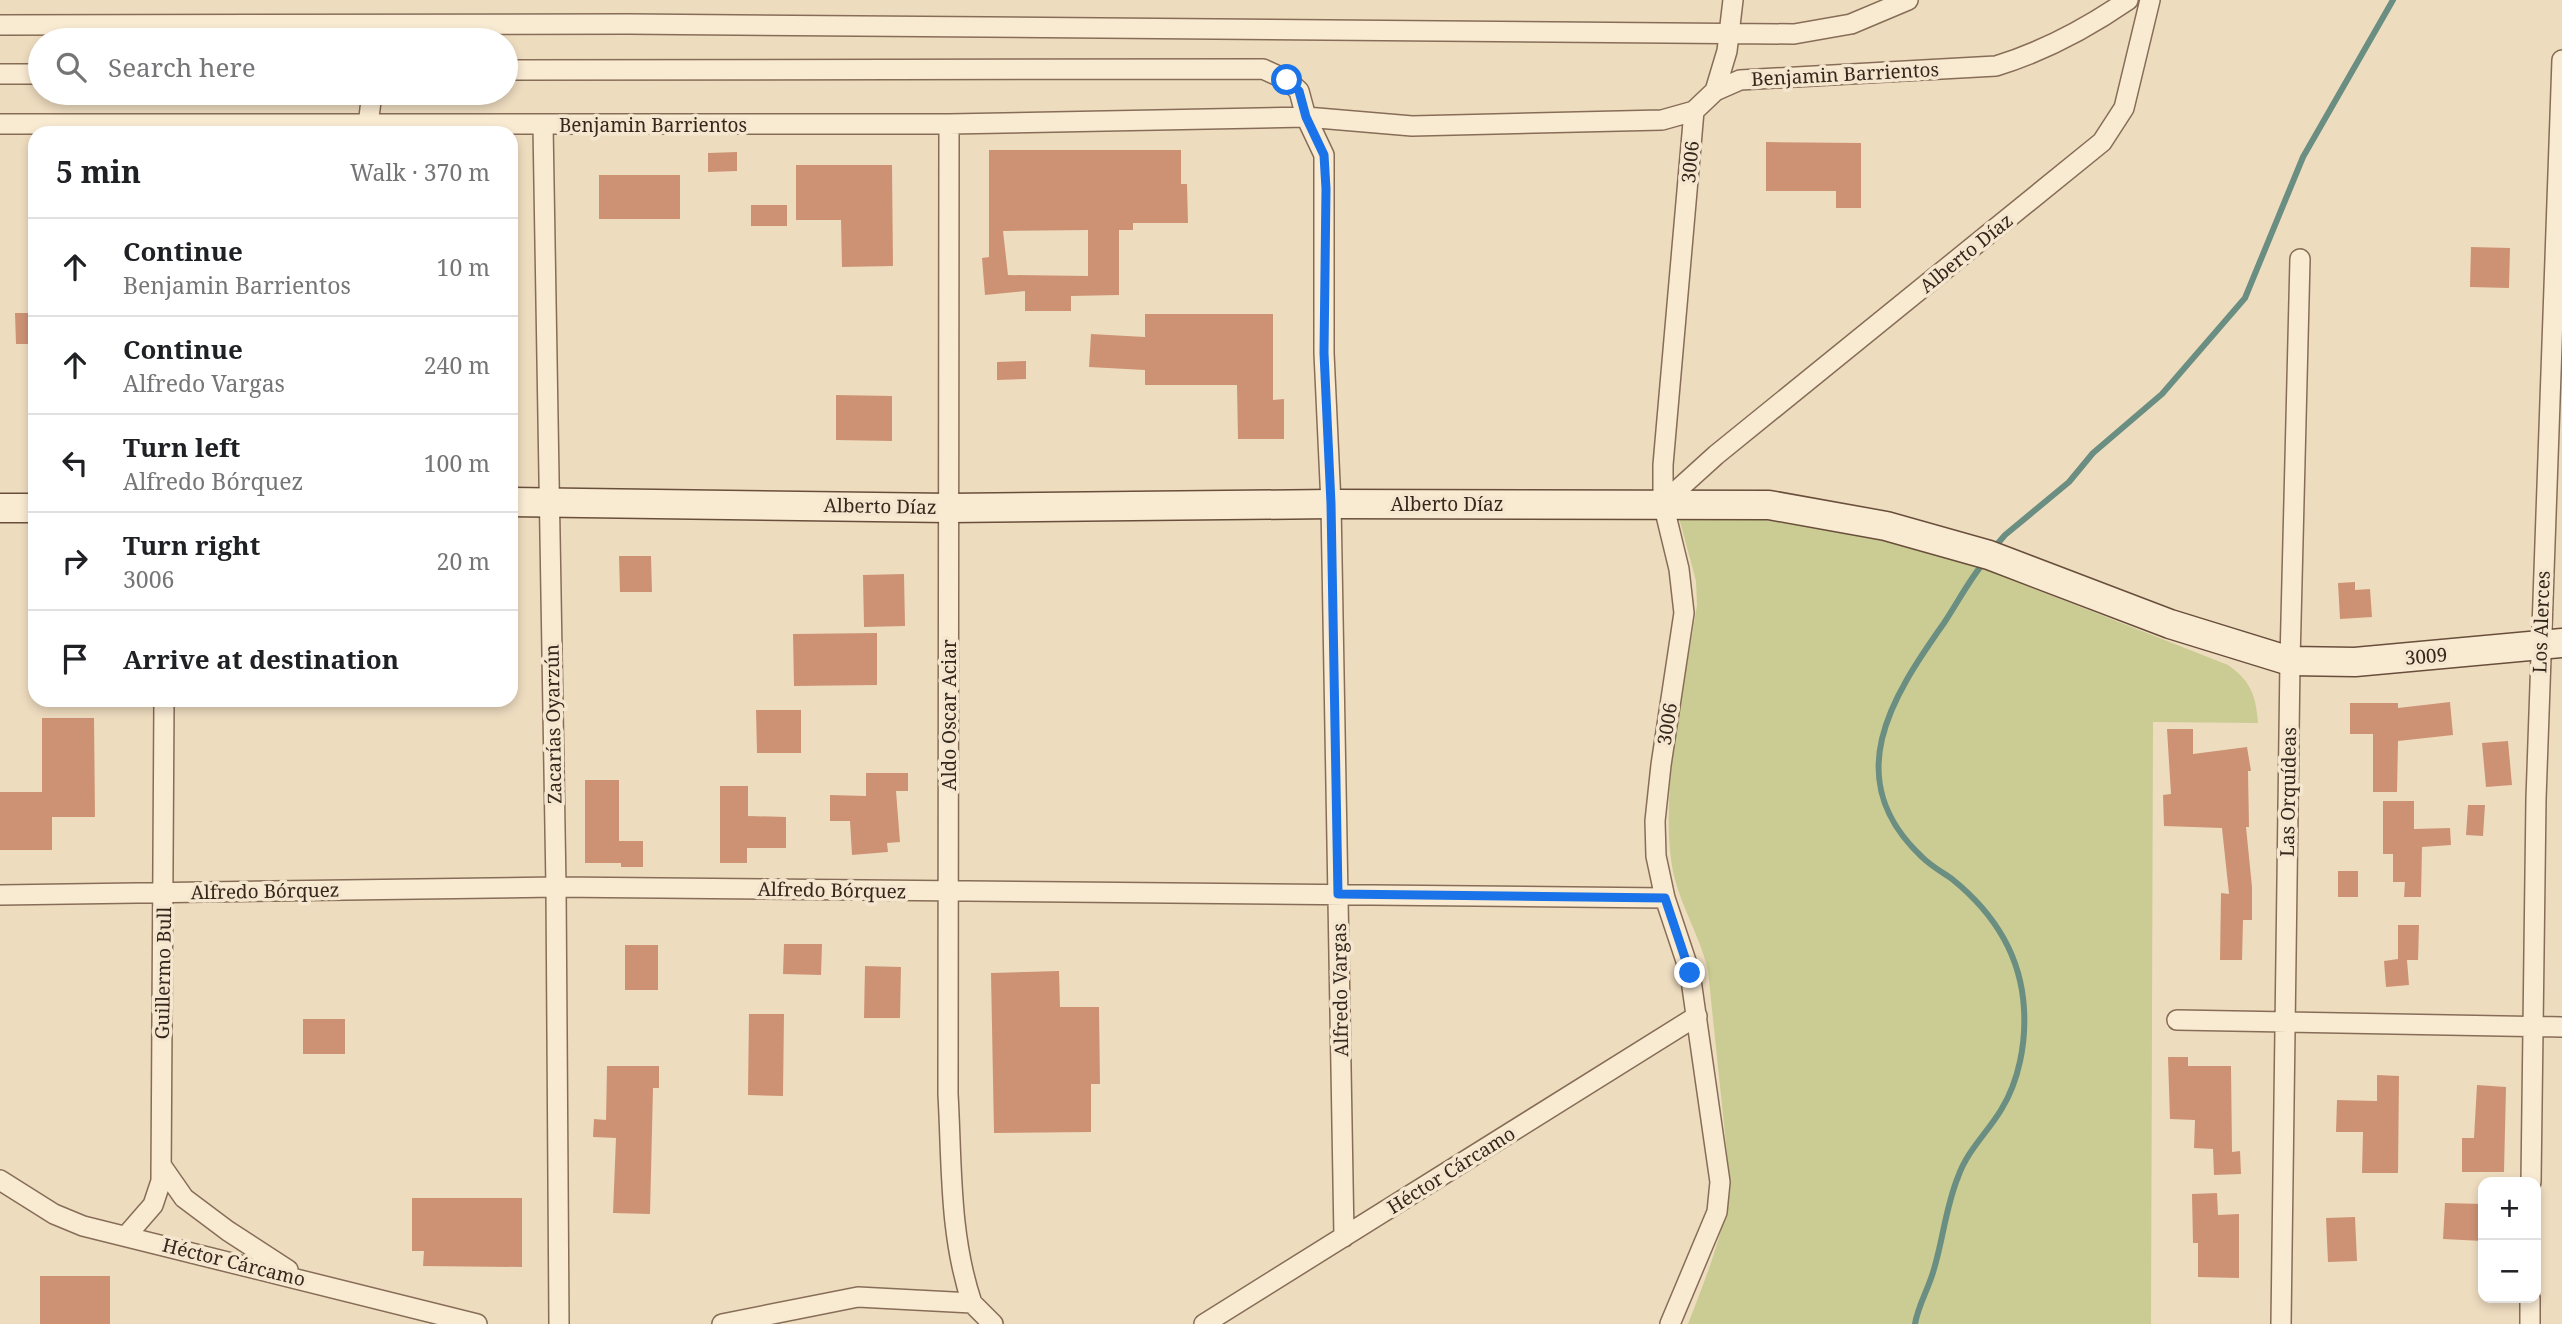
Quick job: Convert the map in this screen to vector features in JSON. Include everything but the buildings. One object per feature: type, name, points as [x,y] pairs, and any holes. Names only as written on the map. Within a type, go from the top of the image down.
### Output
[{"type":"street","points":[[1715,91],[1729,33],[1733,0]]},
{"type":"street","points":[[0,25],[628,24],[1794,34],[1851,24],[1908,0]]},
{"type":"street","name":"Benjamin Barrientos","points":[[285,126],[949,124],[1306,117],[1412,126],[1662,120],[1694,111],[1715,91],[1741,80],[1996,66],[2030,56],[2087,28],[2128,0]]},
{"type":"street","name":"Alberto Díaz","points":[[518,502],[950,508],[1663,503],[1716,455],[2102,142],[2116,125],[2124,108],[2150,0]]},
{"type":"street","name":"Los Alerces","points":[[2531,1177],[2533,1027],[2551,644],[2561,62]]},
{"type":"street","points":[[518,70],[1263,69],[1287,80],[1299,91],[1306,117]]},
{"type":"street","points":[[0,74],[28,74]]},
{"type":"street","points":[[368,124],[370,105]]},
{"type":"street","name":"3006","points":[[1670,1324],[1717,1212],[1720,1182],[1690,973],[1665,898],[1656,856],[1655,821],[1684,613],[1679,569],[1663,503],[1663,465],[1694,111]]},
{"type":"street","name":"Alfredo Vargas","points":[[1306,117],[1324,155],[1324,353],[1331,504],[1344,1237]]},
{"type":"street","name":"Benjamin Barrientos","points":[[0,124],[64,126]]},
{"type":"street","name":"Aldo Oscar Aciar","points":[[949,124],[948,1094],[955,1235],[960,1266],[972,1303]]},
{"type":"street","name":"Zacarías Oyarzún","points":[[542,125],[556,887],[559,1324]]},
{"type":"street","name":"Las Orquídeas","points":[[2281,1324],[2290,661],[2300,259]]},
{"type":"street","name":"3009","points":[[1663,503],[1769,505],[1886,526],[1989,555],[2171,624],[2290,661],[2355,662],[2551,644]]},
{"type":"street","points":[[0,508],[28,508]]},
{"type":"street","name":"Guillermo Bull","points":[[126,1236],[153,1205],[161,1181],[164,707]]},
{"type":"street","name":"Alfredo Bórquez","points":[[0,895],[556,887],[1665,898]]},
{"type":"street","name":"Héctor Cárcamo","points":[[1204,1324],[1697,1016]]},
{"type":"street","points":[[2177,1020],[2562,1027]]},
{"type":"street","points":[[161,1165],[184,1198],[228,1231],[300,1278]]},
{"type":"street","name":"Héctor Cárcamo","points":[[0,1180],[54,1214],[83,1226],[477,1324]]},
{"type":"street","points":[[722,1324],[858,1297],[903,1297],[972,1303],[993,1324]]},
{"type":"street","points":[[2530,1303],[2530,1324]]},
{"type":"green space","points":[[1762,516],[1829,527],[1967,562],[2228,665],[2242,677],[2251,690],[2258,723],[2153,722],[2151,1324],[1688,1324],[1719,1237],[1730,1182],[1708,971],[1677,888],[1670,845],[1669,812],[1675,741],[1697,605],[1696,581],[1679,518]]},
{"type":"waterway","points":[[1993,549],[2005,535],[2069,482],[2093,453],[2162,394],[2245,298],[2303,157],[2393,0]]},
{"type":"waterway","points":[[1915,1324],[1934,1269],[1950,1199],[1962,1168],[2001,1110],[2017,1074],[2024,1035],[2024,1009],[2017,971],[2002,936],[1992,920],[1967,892],[1925,860],[1897,828],[1883,798],[1879,768],[1882,739],[1892,709],[1924,651],[1985,561]]},
{"type":"route","points":[[1287,80],[1299,91],[1306,117],[1324,155],[1324,353],[1331,504],[1338,894],[1665,898],[1690,973]]}]
